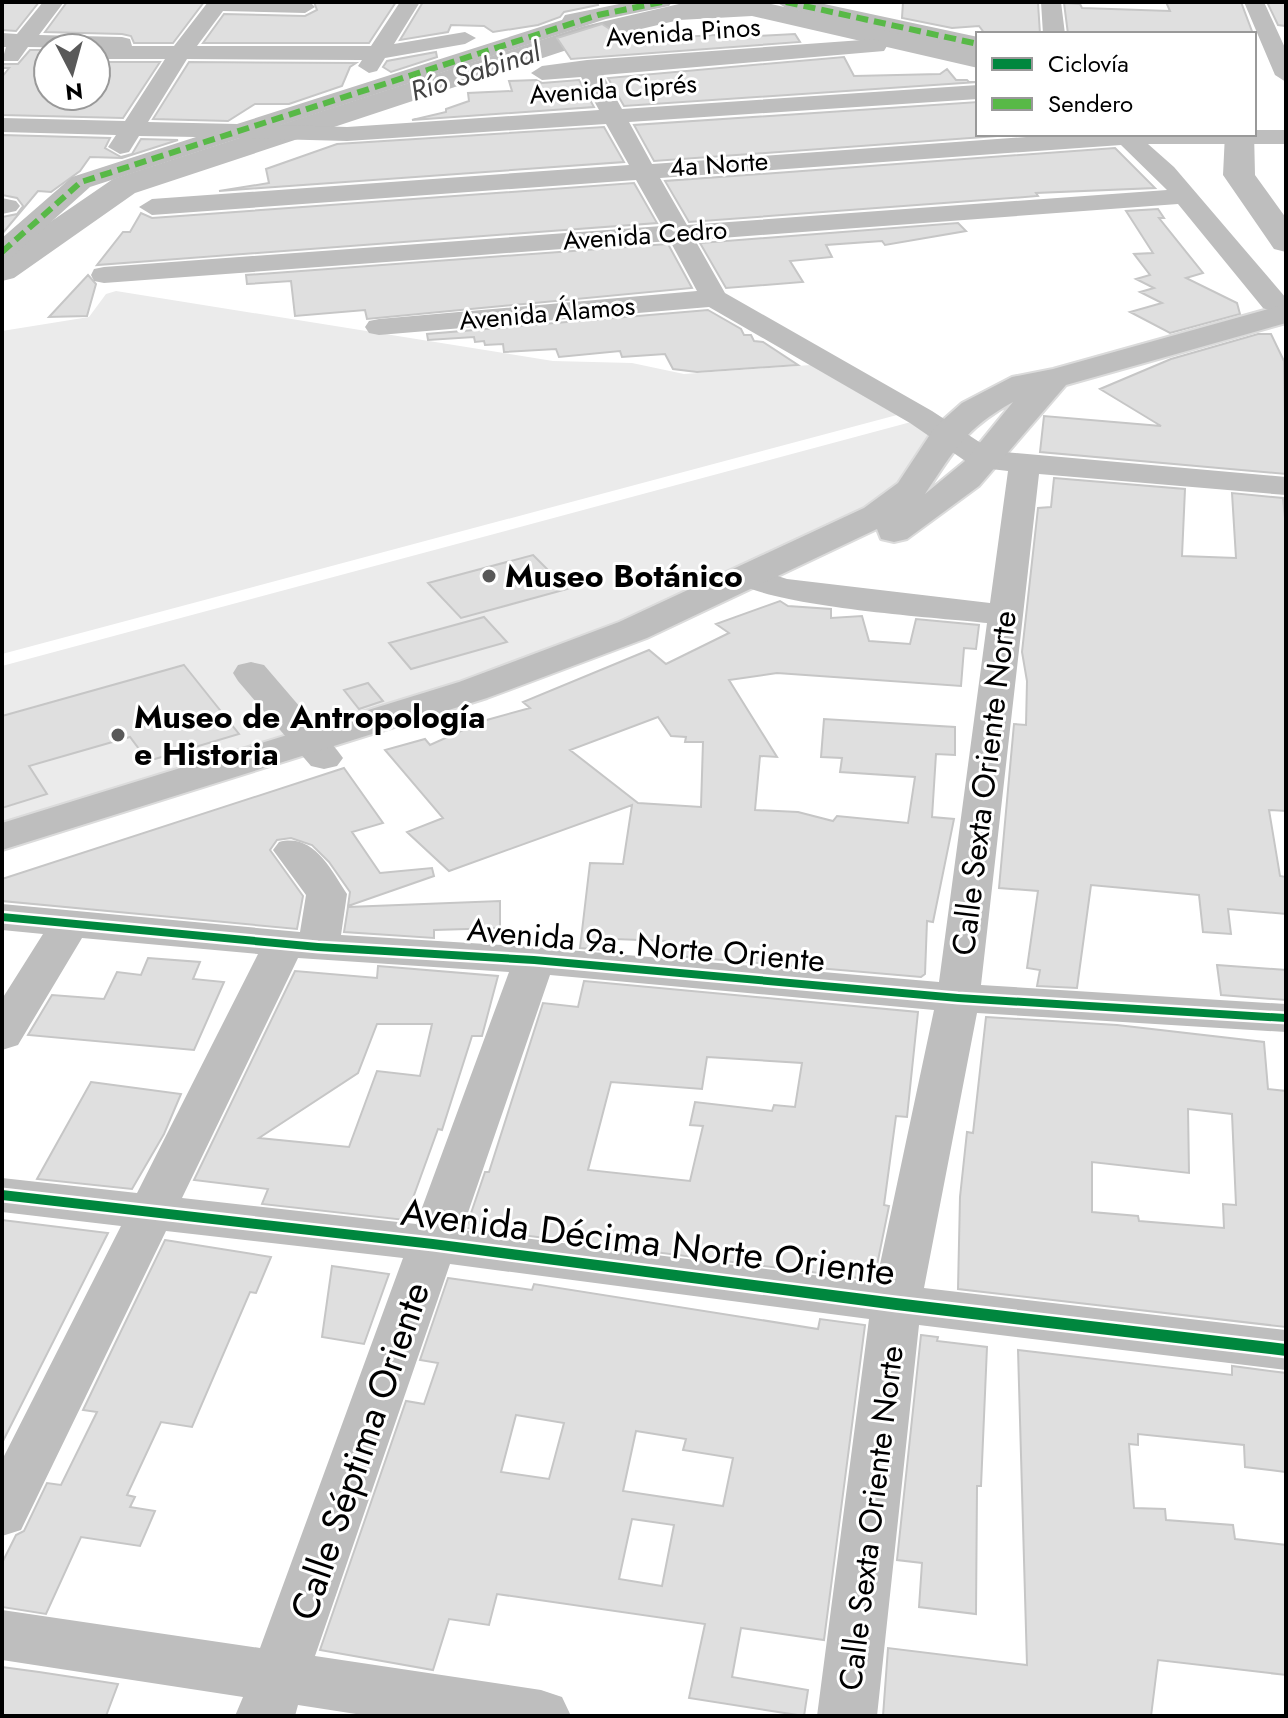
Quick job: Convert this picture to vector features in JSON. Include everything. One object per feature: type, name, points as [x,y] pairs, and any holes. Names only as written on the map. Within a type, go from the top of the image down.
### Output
[{"type":"main road","points":[[765,583],[877,516],[911,490],[947,434],[974,410],[1023,384],[1057,378],[1281,315]]},
{"type":"main road","points":[[2,863],[640,638],[765,583],[873,543],[928,511],[985,460],[1033,397],[1057,378]]},
{"type":"main road","points":[[2,837],[316,750]]},
{"type":"street","points":[[8,47],[33,2]]},
{"type":"street","points":[[8,47],[54,2]]},
{"type":"street","points":[[348,95],[386,50],[410,2]]},
{"type":"street","points":[[8,47],[386,50],[602,8],[662,2]]},
{"type":"street","points":[[786,2],[976,44]]},
{"type":"street","points":[[1051,2],[1054,32]]},
{"type":"street","points":[[1254,2],[1286,75]]},
{"type":"street","points":[[105,176],[182,50],[218,4],[305,7]]},
{"type":"street","points":[[2,252],[81,182],[244,131],[602,8]]},
{"type":"street","name":"Avenida Pinos","points":[[542,73],[876,46]]},
{"type":"street","points":[[8,47],[32,49]]},
{"type":"street","points":[[112,52],[182,50]]},
{"type":"street","points":[[587,67],[618,117],[714,298],[947,434],[985,460],[1024,466],[1286,486]]},
{"type":"street","name":"Avenida Ciprés","points":[[2,125],[339,134],[976,92]]},
{"type":"street","points":[[1125,136],[1186,196],[1281,315]]},
{"type":"street","name":"4a Norte","points":[[152,207],[1125,136],[1277,137]]},
{"type":"street","name":"Avenida Cedro","points":[[104,275],[1186,196]]},
{"type":"street","name":"Avenida Álamos","points":[[379,327],[714,298]]},
{"type":"street","name":"Calle Sexta Oriente Norte","points":[[847,1716],[896,1304],[958,998],[1003,615],[1024,466]]},
{"type":"street","points":[[765,583],[1003,615]]},
{"type":"street","points":[[251,673],[316,750]]},
{"type":"street","points":[[2,1514],[151,1213],[302,945],[327,894],[293,850]]},
{"type":"street","name":"Avenida 9a. Norte Oriente","points":[[2,917],[302,945],[534,960],[958,998],[1286,1018]]},
{"type":"street","points":[[2,1035],[70,923]]},
{"type":"street","name":"Calle Séptima Oriente","points":[[272,1697],[534,960]]},
{"type":"street","name":"Avenida Décima Norte Oriente","points":[[2,1195],[433,1244],[896,1304],[1286,1350]]},
{"type":"street","points":[[2,1635],[272,1697],[541,1716]]},
{"type":"shaded area","points":[[116,291],[553,361],[632,363],[684,374],[811,365],[897,415],[2,654],[2,331],[89,317],[106,294]]},
{"type":"shaded area","points":[[911,422],[936,435],[883,500],[635,623],[2,830],[2,666]]},
{"type":"building","points":[[2,2],[39,2],[16,31],[2,30]]},
{"type":"building","points":[[67,2],[204,2],[173,43],[134,43],[131,36],[112,32],[45,32]]},
{"type":"building","points":[[314,2],[396,2],[369,43],[203,43],[224,14],[305,16],[317,10]]},
{"type":"building","points":[[423,2],[597,2],[598,5],[564,12],[560,17],[538,25],[493,32],[484,26],[451,25],[448,32],[400,40]]},
{"type":"building","points":[[903,2],[1038,3],[1040,32],[984,32],[979,26],[952,28],[902,18]]},
{"type":"building","points":[[1166,2],[1241,2],[1252,32],[1068,32],[1064,3],[1080,4],[1082,8],[1170,11]]},
{"type":"building","points":[[1267,2],[1286,2],[1286,26],[1278,25]]},
{"type":"building","points":[[602,24],[622,37],[679,33],[681,37],[716,35],[718,38],[795,34],[800,42],[571,59],[557,38]]},
{"type":"building","points":[[32,50],[32,112],[112,112],[112,62],[160,62],[123,118],[2,115],[2,77],[9,68],[2,68],[2,64],[18,64]]},
{"type":"building","points":[[436,52],[437,57],[391,72],[383,67],[387,61]]},
{"type":"building","points":[[844,57],[854,76],[940,74],[947,69],[956,80],[976,82],[624,106],[608,78]]},
{"type":"building","points":[[189,62],[356,63],[350,67],[342,86],[289,104],[255,104],[228,121],[153,119]]},
{"type":"building","points":[[536,80],[542,83],[579,80],[594,107],[412,120],[446,112],[446,109],[469,101],[468,93],[512,91],[509,81]]},
{"type":"building","points":[[976,102],[976,136],[998,136],[654,161],[634,125]]},
{"type":"building","points":[[604,127],[624,162],[219,191],[269,183],[266,169],[337,144]]},
{"type":"building","points":[[2,135],[110,138],[105,148],[121,157],[132,154],[141,139],[178,140],[122,158],[90,157],[80,171],[51,192],[38,191],[2,234],[2,217],[17,214],[23,206],[17,198],[2,195]]},
{"type":"building","points":[[1115,148],[1155,188],[1036,193],[1038,196],[689,222],[665,181]]},
{"type":"building","points":[[634,183],[657,223],[97,265],[123,232],[130,232],[141,213],[152,218]]},
{"type":"building","points":[[1158,209],[1164,218],[1159,218],[1203,273],[1186,278],[1237,303],[1240,314],[1170,333],[1130,312],[1162,303],[1140,292],[1154,288],[1136,279],[1150,275],[1134,254],[1153,253],[1126,211]]},
{"type":"building","points":[[958,223],[966,231],[885,245],[882,241],[826,245],[832,257],[790,261],[803,282],[726,288],[700,243]]},
{"type":"building","points":[[668,244],[692,288],[367,319],[365,310],[295,316],[291,281],[247,284],[246,275]]},
{"type":"building","points":[[88,275],[96,284],[87,316],[49,317]]},
{"type":"building","points":[[708,310],[741,329],[744,335],[751,335],[754,341],[763,342],[798,365],[697,372],[673,369],[665,354],[622,357],[620,351],[559,357],[556,349],[504,352],[503,344],[485,345],[484,341],[475,342],[474,337],[428,340],[427,334]]},
{"type":"building","points":[[1258,334],[1271,334],[1284,361],[1286,474],[1040,452],[1044,416],[1161,426],[1100,389],[1171,359]]},
{"type":"building","points":[[1054,478],[1185,489],[1182,556],[1236,558],[1232,493],[1283,498],[1286,528],[1286,811],[1269,810],[1280,876],[1286,877],[1286,914],[1228,909],[1231,934],[1203,932],[1199,895],[1091,885],[1077,988],[1037,986],[1040,970],[1027,968],[1038,891],[999,888],[1014,724],[1026,725],[1027,681],[1022,652],[1038,508],[1051,507]]},
{"type":"building","points":[[533,555],[567,589],[461,618],[428,583]]},
{"type":"building","points":[[780,601],[788,606],[831,609],[831,618],[862,616],[869,641],[910,644],[916,619],[979,625],[976,649],[964,648],[961,686],[777,673],[729,680],[777,757],[760,756],[755,810],[798,812],[833,821],[837,816],[908,823],[915,777],[840,772],[842,758],[821,757],[824,719],[955,727],[955,755],[936,754],[932,817],[954,819],[933,922],[927,921],[925,974],[921,977],[665,955],[667,941],[614,939],[613,951],[580,948],[590,863],[623,864],[632,805],[449,871],[407,832],[443,818],[385,750],[425,739],[430,745],[483,721],[530,708],[523,702],[649,650],[666,664],[729,633],[716,624]],"holes":[[[658,717],[671,736],[686,737],[685,742],[703,742],[701,807],[638,803],[570,750]]]},
{"type":"building","points":[[484,617],[507,642],[411,669],[389,643]]},
{"type":"building","name":"Museo de Antropología e Historia","points":[[184,665],[239,734],[148,761],[130,737],[29,766],[47,794],[2,808],[2,716]]},
{"type":"building","points":[[368,683],[383,701],[359,709],[344,690]]},
{"type":"building","points":[[344,768],[383,823],[352,832],[380,873],[432,868],[434,876],[348,906],[350,892],[329,862],[312,845],[291,838],[277,840],[270,850],[303,896],[297,929],[2,901],[2,879]]},
{"type":"building","points":[[500,901],[500,928],[434,930],[434,938],[344,932],[348,907]]},
{"type":"building","points":[[148,958],[200,962],[193,979],[224,982],[194,1050],[28,1035],[52,995],[104,999],[117,972],[141,975]]},
{"type":"building","points":[[1217,965],[1286,970],[1286,1000],[1221,995]]},
{"type":"building","points":[[378,966],[498,976],[482,1036],[472,1036],[442,1130],[438,1129],[405,1220],[262,1204],[268,1189],[194,1180],[295,971],[377,978]],"holes":[[[377,1024],[432,1024],[420,1076],[377,1071],[349,1147],[259,1138],[358,1073]]]},
{"type":"building","points":[[584,981],[918,1012],[907,1117],[896,1116],[884,1205],[889,1206],[874,1280],[466,1228],[485,1172],[489,1172],[543,1003],[578,1007]],"holes":[[[707,1057],[802,1063],[795,1107],[774,1105],[772,1111],[695,1102],[690,1125],[703,1126],[690,1181],[588,1170],[611,1082],[702,1089]]]},
{"type":"building","points":[[986,1017],[1117,1025],[1264,1042],[1268,1089],[1286,1091],[1286,1327],[958,1289],[960,1197],[967,1132],[973,1133]],"holes":[[[1188,1109],[1232,1114],[1236,1205],[1223,1204],[1224,1228],[1139,1221],[1138,1216],[1092,1212],[1092,1162],[1189,1173]]]},
{"type":"building","points":[[91,1082],[181,1094],[164,1134],[132,1189],[37,1179]]},
{"type":"building","points":[[2,1220],[108,1233],[2,1443]]},
{"type":"building","points":[[165,1240],[271,1257],[256,1293],[250,1292],[192,1427],[161,1422],[127,1495],[135,1497],[130,1507],[155,1511],[140,1546],[81,1537],[46,1614],[2,1607],[2,1563],[16,1535],[24,1531],[47,1483],[61,1485],[97,1412],[83,1410]]},
{"type":"building","points":[[332,1266],[389,1274],[364,1344],[322,1337]]},
{"type":"building","points":[[448,1278],[532,1290],[534,1284],[818,1329],[820,1319],[865,1325],[824,1640],[741,1628],[732,1677],[808,1690],[804,1716],[689,1698],[705,1624],[497,1594],[489,1625],[449,1619],[433,1670],[320,1650],[406,1401],[424,1404],[438,1363],[420,1360]],"holes":[[[516,1415],[564,1423],[549,1479],[501,1472]],[[636,1431],[686,1439],[683,1450],[733,1458],[723,1506],[623,1491]],[[632,1519],[674,1525],[662,1586],[619,1579]]]},
{"type":"building","points":[[921,1335],[938,1337],[937,1341],[987,1347],[981,1486],[977,1486],[976,1614],[919,1607],[922,1563],[897,1560]]},
{"type":"building","points":[[1018,1350],[1232,1375],[1232,1366],[1286,1373],[1286,1472],[1245,1467],[1244,1445],[1138,1434],[1138,1445],[1129,1444],[1134,1508],[1165,1509],[1166,1520],[1233,1525],[1235,1539],[1286,1545],[1286,1675],[1158,1660],[1151,1716],[883,1716],[888,1648],[1027,1665]]},
{"type":"building","points":[[2,1667],[118,1684],[106,1716],[2,1716]]},
{"type":"waterway","name":"Río Sabinal","points":[[2,271],[124,186],[594,32],[679,12],[752,8],[976,59]]},
{"type":"waterway","name":"Río Sabinal","points":[[1240,136],[1239,175],[1286,242]]},
{"type":"marked path","points":[[2,252],[81,182],[598,15],[662,2]]},
{"type":"marked path","points":[[786,2],[976,44]]},
{"type":"cycle path","points":[[2,917],[318,947],[534,960],[958,998],[1286,1018]]},
{"type":"cycle path","points":[[2,1195],[433,1244],[896,1304],[1286,1350]]},
{"type":"place","name":"Museo Botánico","points":[[489,576]]},
{"type":"place","name":"Museo de Antropología e Historia","points":[[118,735]]}]
